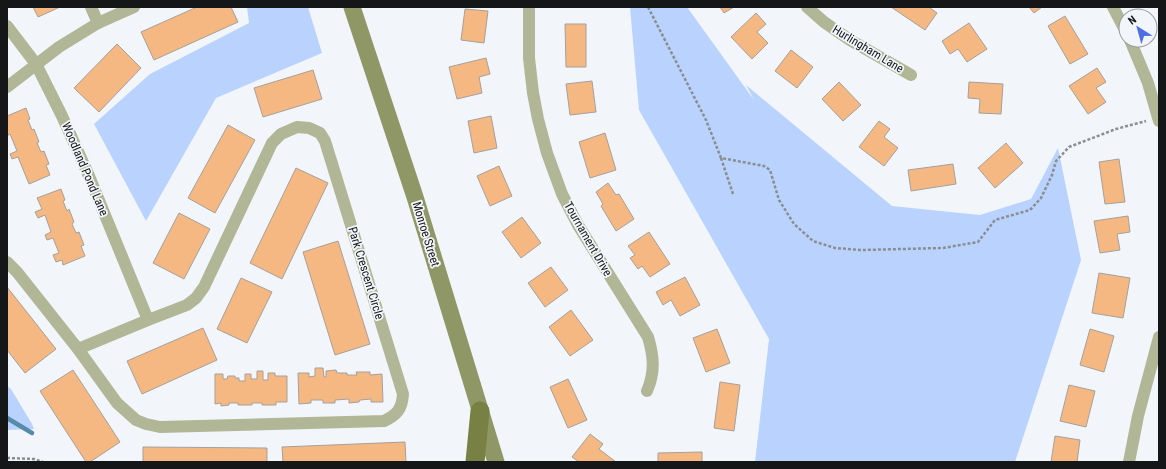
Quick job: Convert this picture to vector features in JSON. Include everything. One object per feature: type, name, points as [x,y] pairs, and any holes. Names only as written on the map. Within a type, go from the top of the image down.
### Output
[{"type":"main road","name":"Monroe Street","points":[[352,7],[415,197],[496,462]]},
{"type":"main road","points":[[475,462],[480,411]]},
{"type":"street","points":[[91,7],[98,23]]},
{"type":"street","points":[[7,87],[59,47],[98,23],[134,7]]},
{"type":"street","name":"Tournament Drive","points":[[529,7],[528,58],[538,119],[547,153],[562,194],[578,225],[648,337],[652,352],[653,369],[647,392]]},
{"type":"street","name":"Hurlingham Lane","points":[[807,7],[824,22],[850,40],[911,75]]},
{"type":"street","points":[[1113,7],[1118,17]]},
{"type":"street","name":"Woodland Pond Lane","points":[[7,26],[36,64],[62,116],[148,320]]},
{"type":"street","points":[[1133,48],[1148,83],[1159,120]]},
{"type":"street","name":"Park Crescent Circle","points":[[7,262],[17,272],[78,349],[117,403],[136,420],[146,424],[160,427],[384,421],[394,416],[403,403],[403,394],[325,141],[320,133],[309,128],[297,127],[281,134],[272,143],[204,288],[196,298],[187,305],[78,349]]},
{"type":"street","points":[[1129,462],[1138,416],[1159,337]]},
{"type":"path","points":[[648,7],[706,120],[733,194]]},
{"type":"path","points":[[721,158],[764,166],[770,170],[778,200],[794,224],[813,242],[835,248],[861,250],[943,248],[978,242],[995,220],[1030,210],[1041,198],[1052,175],[1056,161],[1069,147],[1116,129],[1144,121],[1159,120]]},
{"type":"path","points":[[7,458],[34,459],[43,462]]},
{"type":"shaded area","points":[[247,7],[308,7],[322,53],[216,98],[146,221],[94,124],[150,74],[249,23]]},
{"type":"shaded area","points":[[630,7],[687,7],[754,100],[746,85],[892,206],[980,215],[1031,199],[1058,148],[1081,260],[1015,462],[755,462],[769,339],[639,110]]},
{"type":"shaded area","points":[[7,386],[11,389],[34,429],[7,430]]},
{"type":"building","points":[[33,7],[60,7],[38,17]]},
{"type":"building","points":[[197,7],[231,7],[238,22],[154,60],[141,32]]},
{"type":"building","points":[[720,7],[734,7],[724,13]]},
{"type":"building","points":[[891,7],[929,7],[937,13],[925,30]]},
{"type":"building","points":[[1029,7],[1042,7],[1034,13]]},
{"type":"building","points":[[465,9],[488,11],[484,43],[461,40]]},
{"type":"building","points":[[756,13],[766,24],[757,32],[768,43],[752,59],[731,37]]},
{"type":"building","points":[[1065,16],[1088,54],[1070,64],[1048,26]]},
{"type":"building","points":[[969,23],[987,49],[967,62],[958,49],[950,54],[942,41]]},
{"type":"building","points":[[565,24],[586,24],[586,67],[566,67]]},
{"type":"building","points":[[117,44],[141,68],[99,112],[74,88]]},
{"type":"building","points":[[791,50],[813,67],[797,88],[775,71]]},
{"type":"building","points":[[486,58],[490,74],[479,77],[482,93],[457,99],[449,67]]},
{"type":"building","points":[[1097,68],[1106,82],[1096,88],[1106,102],[1088,114],[1069,86]]},
{"type":"building","points":[[313,70],[322,99],[263,117],[254,88]]},
{"type":"building","points":[[592,81],[596,112],[570,115],[566,84]]},
{"type":"building","points":[[839,82],[861,105],[843,121],[822,99]]},
{"type":"building","points":[[969,82],[1003,84],[1001,114],[979,113],[980,99],[968,98]]},
{"type":"building","points":[[26,108],[30,119],[28,120],[32,130],[34,129],[39,142],[37,143],[41,152],[44,151],[49,164],[46,165],[50,175],[29,184],[18,157],[12,159],[10,154],[17,151],[10,134],[7,136],[7,116]]},
{"type":"building","points":[[491,116],[497,148],[474,153],[468,121]]},
{"type":"building","points":[[879,121],[890,129],[884,137],[898,148],[884,166],[859,147]]},
{"type":"building","points":[[228,125],[255,140],[215,213],[188,198]]},
{"type":"building","points":[[605,133],[616,170],[590,178],[579,142]]},
{"type":"building","points":[[1006,143],[1023,163],[995,188],[978,168]]},
{"type":"building","points":[[1119,159],[1125,202],[1105,204],[1099,162]]},
{"type":"building","points":[[953,164],[956,184],[911,191],[908,170]]},
{"type":"building","points":[[499,166],[512,196],[490,206],[477,176]]},
{"type":"building","points":[[296,168],[328,183],[282,279],[250,263]]},
{"type":"building","points":[[608,183],[616,195],[619,194],[634,219],[616,231],[601,206],[603,204],[596,192]]},
{"type":"building","points":[[61,189],[65,200],[63,201],[67,211],[69,209],[74,222],[72,224],[76,233],[79,232],[84,245],[81,246],[85,256],[63,265],[62,260],[56,262],[53,255],[59,253],[53,238],[47,240],[45,235],[51,232],[45,215],[38,218],[35,212],[42,209],[37,198]]},
{"type":"building","points":[[179,213],[210,229],[184,279],[153,263]]},
{"type":"building","points":[[1128,216],[1130,232],[1117,234],[1120,250],[1100,253],[1094,221]]},
{"type":"building","points":[[522,217],[541,243],[521,258],[502,232]]},
{"type":"building","points":[[649,232],[670,264],[650,277],[642,266],[638,269],[630,258],[635,255],[628,246]]},
{"type":"building","points":[[338,241],[370,344],[335,355],[303,252]]},
{"type":"building","points":[[551,267],[568,290],[545,307],[528,283]]},
{"type":"building","points":[[1099,273],[1130,278],[1123,318],[1092,313]]},
{"type":"building","points":[[685,277],[700,305],[680,316],[671,300],[663,305],[656,292]]},
{"type":"building","points":[[241,278],[272,292],[247,343],[217,329]]},
{"type":"building","points":[[7,287],[56,349],[25,373],[7,350]]},
{"type":"building","points":[[571,310],[593,340],[570,356],[549,327]]},
{"type":"building","points":[[203,328],[217,360],[142,394],[127,361]]},
{"type":"building","points":[[717,329],[730,363],[706,372],[693,338]]},
{"type":"building","points":[[1090,329],[1114,336],[1104,372],[1080,365]]},
{"type":"building","points":[[315,368],[323,368],[324,377],[326,377],[326,371],[336,370],[337,373],[347,373],[347,375],[357,375],[356,372],[370,372],[370,375],[382,374],[383,402],[371,402],[371,399],[349,403],[349,399],[335,400],[335,403],[323,403],[323,400],[311,400],[311,403],[299,404],[298,373],[309,373],[309,377],[315,376]]},
{"type":"building","points":[[73,370],[120,442],[90,462],[86,462],[40,391]]},
{"type":"building","points":[[257,371],[263,371],[263,380],[268,380],[268,373],[275,373],[275,376],[287,376],[287,402],[276,402],[276,405],[252,403],[252,405],[238,405],[238,403],[229,403],[229,405],[221,406],[221,403],[215,404],[215,374],[223,374],[223,379],[227,379],[228,376],[235,376],[235,378],[239,378],[239,381],[245,381],[245,374],[251,374],[251,379],[257,379]]},
{"type":"building","points":[[568,379],[587,420],[568,428],[550,387]]},
{"type":"building","points":[[720,382],[740,385],[734,431],[714,428]]},
{"type":"building","points":[[1069,385],[1095,391],[1086,427],[1060,421]]},
{"type":"building","points":[[590,434],[603,444],[599,449],[616,462],[579,462],[572,457]]},
{"type":"building","points":[[1055,436],[1080,440],[1077,462],[1051,462]]},
{"type":"building","points":[[405,442],[406,462],[283,462],[282,447]]},
{"type":"building","points":[[143,447],[267,448],[267,462],[143,462]]},
{"type":"building","points":[[702,452],[702,462],[658,462],[658,453]]},
{"type":"waterway","points":[[7,418],[32,433]]}]
